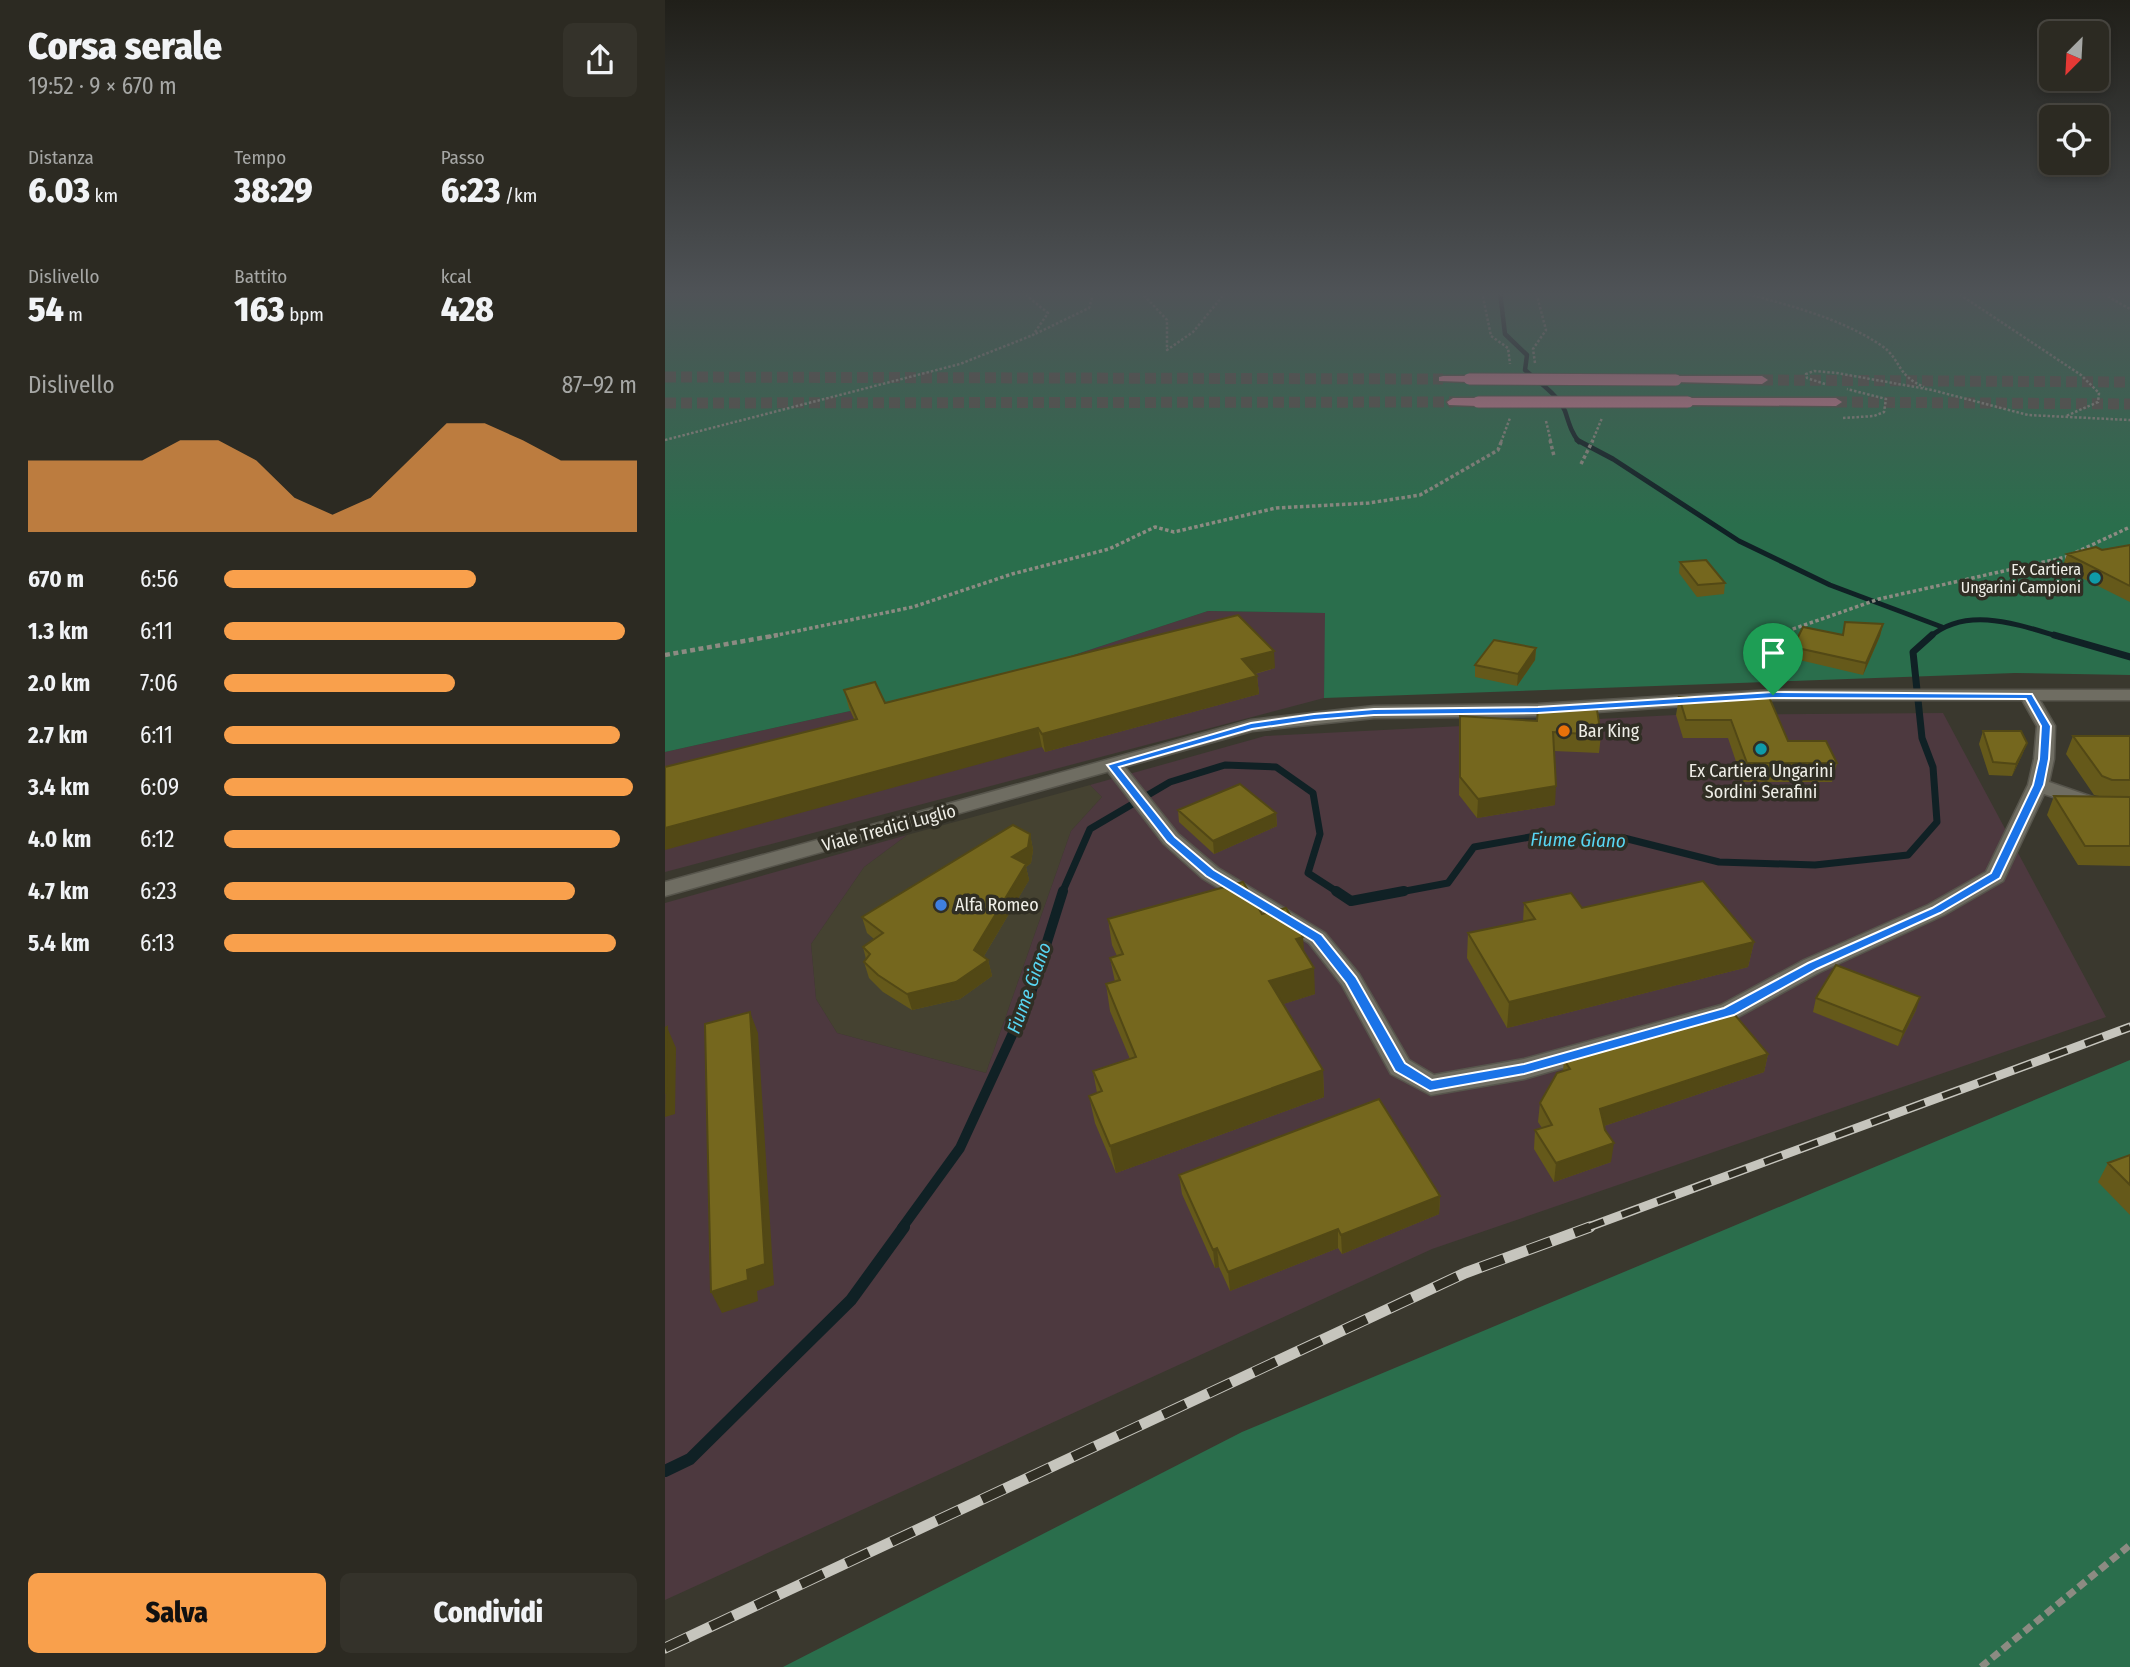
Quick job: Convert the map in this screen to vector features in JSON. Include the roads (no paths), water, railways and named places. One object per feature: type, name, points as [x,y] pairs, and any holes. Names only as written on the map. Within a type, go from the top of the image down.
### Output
[{"type":"highway","points":[[1443,379],[1762,380]]},
{"type":"highway","points":[[1453,402],[1836,402]]},
{"type":"street","name":"Viale Tredici Luglio","points":[[665,889],[1251,726],[1326,716],[1374,712],[1538,710],[1773,695],[2130,695]]},
{"type":"street","points":[[1113,765],[1171,839],[1210,873],[1317,938],[1351,980],[1400,1067],[1430,1085],[1524,1069],[1729,1011],[1812,966],[1936,910],[1995,876],[2038,785],[2044,759],[2046,726],[2029,696]]},
{"type":"street","points":[[2038,785],[2102,807],[2130,807]]},
{"type":"waterway","points":[[1525,370],[1562,405],[1578,441]]},
{"type":"waterway","points":[[1578,441],[1613,459],[1739,541],[1830,585],[1942,627]]},
{"type":"waterway","name":"Fiume Giano","points":[[1930,637],[1945,627],[1977,620],[2011,623],[2060,637]]},
{"type":"waterway","name":"Fiume Giano","points":[[1395,893],[1448,883],[1474,847],[1530,837],[1624,838],[1719,862],[1815,865],[1908,855],[1937,822],[1933,767],[1922,738],[1913,652],[1932,635]]},
{"type":"waterway","name":"Fiume Giano","points":[[2054,635],[2130,657]]},
{"type":"waterway","name":"Fiume Giano","points":[[1062,893],[1090,829],[1170,782],[1225,765],[1276,767],[1313,793],[1320,834],[1308,873],[1339,893]]},
{"type":"waterway","name":"Fiume Giano","points":[[902,1228],[960,1148],[1030,996],[1063,891]]},
{"type":"waterway","name":"Fiume Giano","points":[[1339,893],[1351,901],[1404,891]]},
{"type":"waterway","name":"Fiume Giano","points":[[665,1471],[690,1459],[851,1300],[904,1227]]},
{"type":"tunnel","points":[[665,377],[1443,379]]},
{"type":"tunnel","points":[[1762,380],[2130,382]]},
{"type":"tunnel","points":[[665,403],[1453,402]]},
{"type":"tunnel","points":[[1836,402],[2130,404]]},
{"type":"railway","points":[[1586,1228],[2130,1027]]},
{"type":"railway","points":[[665,1648],[1465,1273],[1590,1227]]},
{"type":"place","name":"Ex Cartiera Ungarini Campioni","points":[[2095,578]]},
{"type":"place","name":"Bar King","points":[[1564,731]]},
{"type":"place","name":"Ex Cartiera Ungarini Sordini Serafini","points":[[1761,749]]},
{"type":"place","name":"Alfa Romeo","points":[[941,905]]}]
